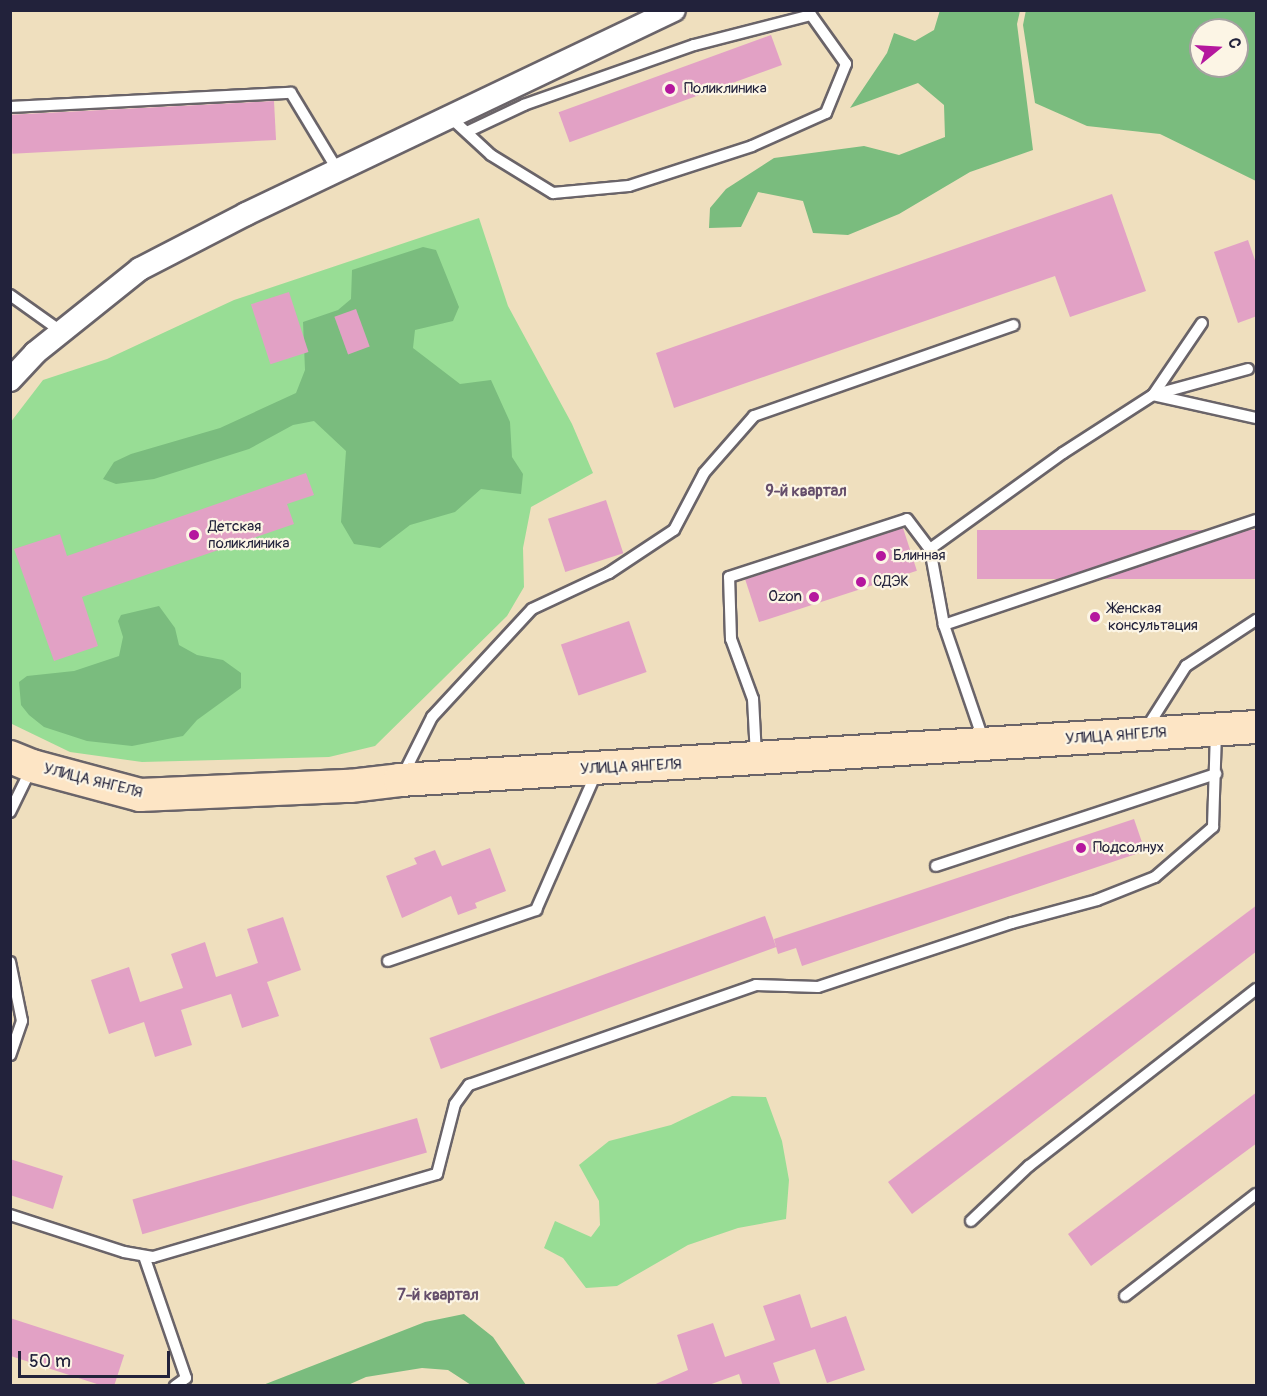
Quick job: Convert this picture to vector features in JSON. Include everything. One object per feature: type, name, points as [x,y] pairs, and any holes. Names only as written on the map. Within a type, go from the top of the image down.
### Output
[{"type":"street","points":[[10,380],[62,332],[140,269],[338,171],[459,125],[671,11]]},
{"type":"street","name":"УЛИЦА ЯНГЕЛЯ","points":[[21,761],[140,795],[350,786],[400,780],[756,760],[1257,727]]},
{"type":"lane","points":[[811,15],[846,64],[826,113],[752,146],[629,186],[554,193],[491,155],[459,125],[524,105],[694,45],[811,15]]},
{"type":"lane","points":[[10,107],[291,93],[338,171]]},
{"type":"lane","points":[[10,295],[62,332]]},
{"type":"lane","points":[[1153,395],[1202,323]]},
{"type":"lane","points":[[400,780],[432,717],[532,609],[609,573],[674,530],[704,473],[754,416],[1014,326]]},
{"type":"lane","points":[[930,549],[1063,453],[1153,395],[1248,369]]},
{"type":"lane","points":[[1153,395],[1257,418]]},
{"type":"lane","points":[[756,760],[753,699],[731,639],[729,577],[907,519],[930,549],[944,625],[985,744]]},
{"type":"lane","points":[[944,625],[1257,520]]},
{"type":"lane","points":[[1142,734],[1186,666],[1257,620]]},
{"type":"lane","points":[[10,1215],[153,1257],[298,1217],[437,1174],[455,1104],[469,1085],[756,985],[818,987],[1012,922],[1097,900],[1155,877],[1213,827],[1216,730]]},
{"type":"lane","points":[[10,812],[21,761]]},
{"type":"lane","points":[[388,961],[536,910],[598,768]]},
{"type":"lane","points":[[936,866],[1216,774]]},
{"type":"lane","points":[[10,962],[22,1021],[10,1055]]},
{"type":"lane","points":[[971,1221],[1029,1166],[1257,989]]},
{"type":"lane","points":[[1125,1296],[1257,1194]]},
{"type":"lane","points":[[144,1256],[186,1378],[175,1386]]},
{"type":"green space","points":[[940,10],[1020,11],[1017,24],[1033,150],[970,172],[899,214],[848,235],[813,233],[803,201],[758,192],[741,227],[709,228],[710,208],[726,189],[774,158],[864,146],[899,155],[945,137],[944,105],[918,83],[850,108],[887,53],[894,33],[915,41],[934,30]]},
{"type":"green space","points":[[1026,10],[1256,11],[1256,181],[1160,134],[1087,126],[1035,103],[1023,25]]},
{"type":"green space","points":[[479,218],[508,306],[572,424],[593,473],[531,507],[523,548],[524,587],[507,616],[375,746],[329,757],[142,762],[70,752],[12,724],[10,423],[43,380],[107,359],[234,300]]},
{"type":"green space","points":[[423,247],[436,250],[459,307],[453,321],[415,330],[413,348],[460,384],[491,380],[510,422],[512,457],[523,474],[521,494],[481,489],[455,512],[410,525],[380,548],[354,544],[341,522],[346,451],[314,421],[293,425],[249,449],[154,479],[116,484],[103,479],[114,462],[131,454],[220,428],[296,393],[305,370],[303,322],[338,310],[351,299],[352,270]]},
{"type":"green space","points":[[159,606],[175,628],[179,645],[197,655],[223,660],[241,673],[241,688],[197,720],[183,736],[132,746],[87,741],[44,727],[21,705],[19,682],[27,676],[74,671],[119,656],[123,637],[118,621],[121,615]]},
{"type":"green space","points":[[732,1096],[766,1097],[782,1141],[789,1180],[786,1219],[738,1228],[688,1245],[617,1286],[586,1288],[563,1258],[544,1248],[555,1221],[591,1237],[600,1225],[599,1201],[579,1165],[609,1141],[671,1125]]},
{"type":"green space","points":[[464,1314],[493,1337],[526,1385],[471,1385],[448,1370],[422,1368],[366,1377],[348,1385],[263,1385],[425,1322]]},
{"type":"building","name":"Поликлиника","points":[[771,35],[782,65],[570,142],[559,112]]},
{"type":"building","points":[[274,101],[276,140],[12,154],[10,115]]},
{"type":"building","points":[[1112,194],[1146,291],[1070,317],[1055,276],[674,408],[656,353]]},
{"type":"building","points":[[1248,240],[1257,266],[1257,316],[1238,323],[1214,252]]},
{"type":"building","points":[[289,292],[308,352],[270,364],[251,304]]},
{"type":"building","points":[[356,309],[370,347],[348,354],[334,317]]},
{"type":"building","points":[[306,473],[314,495],[287,504],[294,524],[82,597],[98,646],[54,661],[14,549],[60,534],[67,556]]},
{"type":"building","points":[[606,500],[623,553],[565,572],[548,519]]},
{"type":"building","points":[[903,528],[917,571],[759,622],[745,579]]},
{"type":"building","points":[[977,530],[1256,530],[1256,579],[977,579]]},
{"type":"building","points":[[629,621],[647,672],[579,695],[561,644]]},
{"type":"building","points":[[1134,819],[1145,851],[802,966],[796,948],[778,954],[774,939]]},
{"type":"building","points":[[490,848],[506,891],[475,903],[477,908],[458,915],[451,896],[402,918],[386,876],[417,864],[414,858],[435,850],[442,866]]},
{"type":"building","points":[[1257,905],[1257,951],[912,1214],[888,1182]]},
{"type":"building","points":[[765,916],[776,947],[441,1069],[430,1038]]},
{"type":"building","points":[[283,917],[301,970],[267,982],[279,1016],[242,1028],[231,994],[181,1010],[192,1045],[155,1057],[144,1022],[109,1034],[91,980],[129,967],[140,1002],[183,988],[171,954],[205,942],[216,977],[258,963],[247,929]]},
{"type":"building","points":[[1257,1092],[1257,1143],[1091,1266],[1068,1234]]},
{"type":"building","points":[[417,1118],[427,1153],[142,1234],[132,1200]]},
{"type":"building","points":[[10,1159],[63,1176],[53,1209],[10,1195]]},
{"type":"building","points":[[800,1294],[811,1328],[846,1316],[865,1370],[827,1383],[815,1349],[773,1363],[781,1386],[743,1386],[739,1374],[706,1386],[651,1386],[688,1370],[677,1335],[713,1323],[725,1357],[775,1340],[763,1306]]},
{"type":"building","points":[[10,1318],[124,1355],[114,1386],[103,1386],[10,1356]]},
{"type":"place","name":"Поликлиника","points":[[670,89]]},
{"type":"place","name":"Детская поликлиника","points":[[194,535]]},
{"type":"place","name":"Блинная","points":[[881,556]]},
{"type":"place","name":"СДЭК","points":[[861,582]]},
{"type":"place","name":"Ozon","points":[[814,597]]},
{"type":"place","name":"Женская консультация","points":[[1095,617]]},
{"type":"place","name":"Подсолнух","points":[[1081,848]]},
{"type":"district","name":"9-й квартал","points":[[806,491]]},
{"type":"district","name":"7-й квартал","points":[[438,1295]]}]
